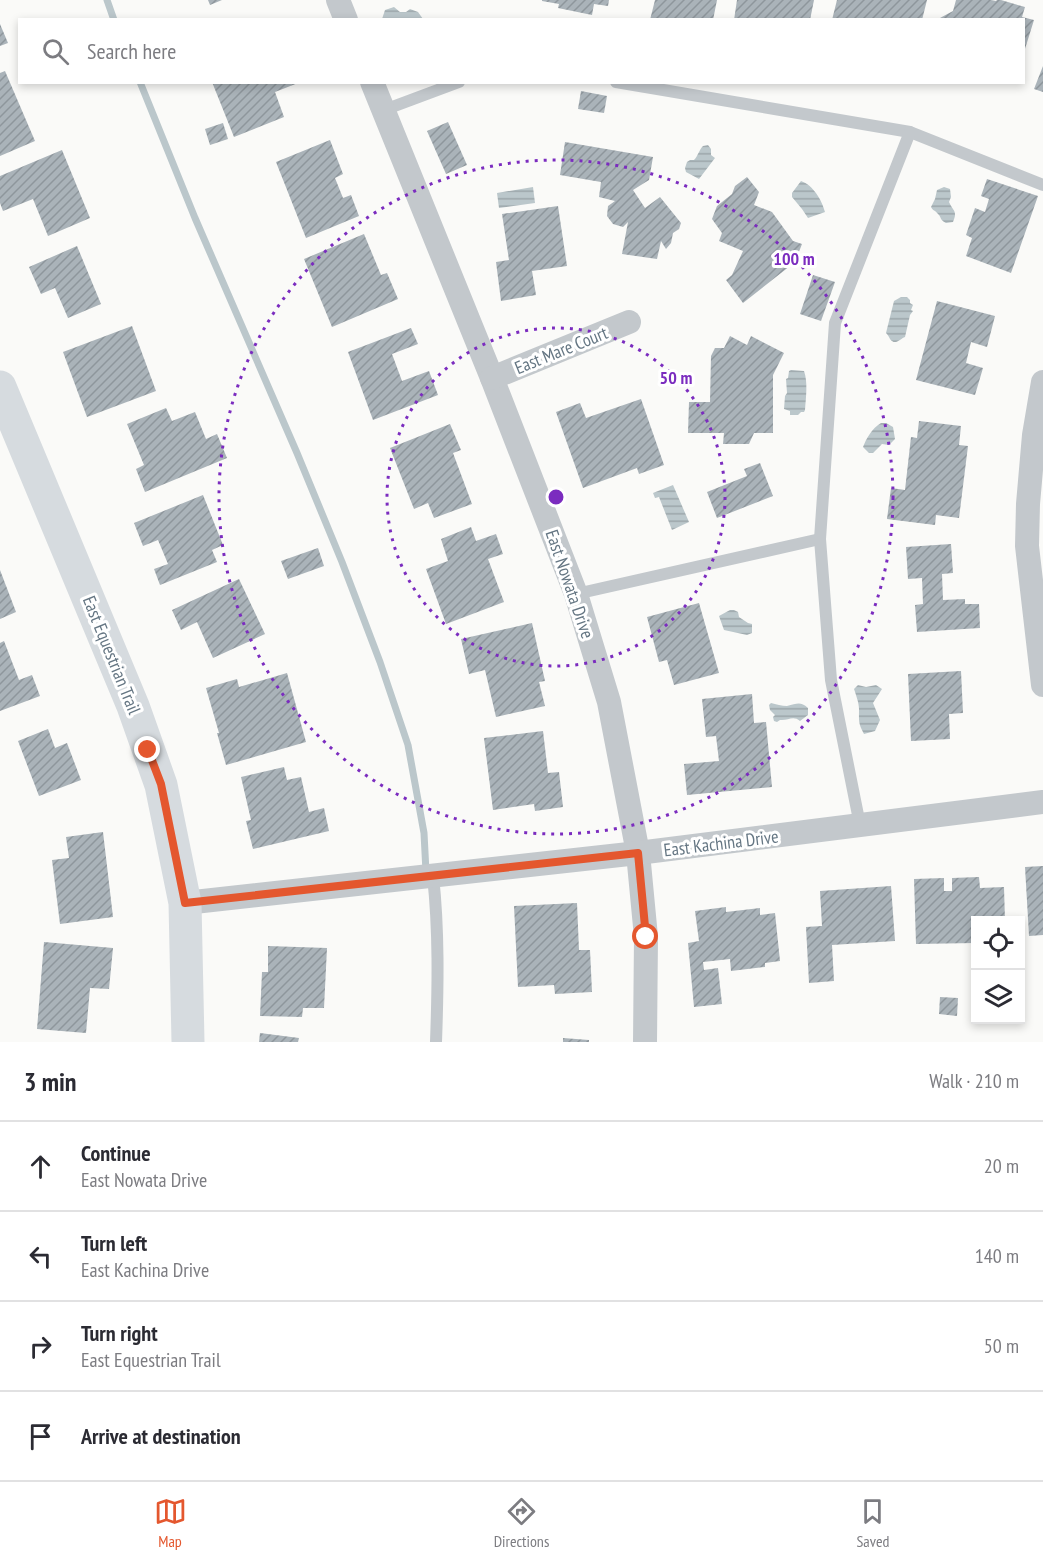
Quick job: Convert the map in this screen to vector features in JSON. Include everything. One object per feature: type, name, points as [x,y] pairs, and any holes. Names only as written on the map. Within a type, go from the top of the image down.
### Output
[{"type":"street","points":[[338,0],[345,18]]},
{"type":"street","name":"East Nowata Drive","points":[[373,84],[492,378],[576,594],[609,702],[638,853],[646,937],[645,1042]]},
{"type":"street","name":"East Mare Court","points":[[492,378],[629,322]]},
{"type":"street","points":[[1043,382],[1034,435],[1027,546],[1037,579],[1043,685]]},
{"type":"street","name":"East Equestrian Trail","points":[[0,387],[134,706],[161,784],[185,903],[188,1042]]},
{"type":"street","name":"East Kachina Drive","points":[[185,903],[638,853],[1043,802]]},
{"type":"lane","points":[[384,110],[454,84]]},
{"type":"lane","points":[[628,84],[910,132],[1043,185]]},
{"type":"lane","points":[[860,825],[831,680],[820,539],[835,324],[910,132]]},
{"type":"lane","points":[[576,594],[820,539]]},
{"type":"lane","points":[[433,876],[437,911],[436,1042]]},
{"type":"shaded area","points":[[394,7],[400,12],[406,12],[410,9],[418,12],[422,18],[382,18],[385,10]]},
{"type":"shaded area","points":[[708,145],[711,155],[715,158],[699,179],[686,172],[685,168],[687,162],[694,160],[703,146]]},
{"type":"shaded area","points":[[801,181],[816,194],[825,212],[808,218],[792,197],[792,193]]},
{"type":"shaded area","points":[[533,187],[535,203],[499,208],[497,193]]},
{"type":"shaded area","points":[[944,187],[950,189],[949,202],[955,213],[953,222],[944,222],[931,207],[937,190]]},
{"type":"shaded area","points":[[907,297],[910,300],[913,311],[905,337],[894,342],[886,333],[894,301]]},
{"type":"shaded area","points":[[791,370],[804,371],[806,380],[805,410],[798,415],[790,415],[790,411],[784,409],[787,393],[786,379]]},
{"type":"shaded area","points":[[881,423],[893,427],[895,439],[889,445],[882,444],[873,453],[869,453],[863,447],[872,431]]},
{"type":"shaded area","points":[[673,485],[689,522],[672,530],[659,497],[655,498],[653,493]]},
{"type":"shaded area","points":[[730,610],[738,612],[739,617],[752,624],[752,633],[747,635],[724,630],[719,616]]},
{"type":"shaded area","points":[[858,685],[866,687],[876,685],[882,689],[873,703],[880,720],[875,731],[864,734],[854,689]]},
{"type":"shaded area","points":[[771,703],[787,706],[803,704],[808,708],[808,715],[800,721],[793,718],[777,722],[774,721],[775,715],[770,710]]},
{"type":"building","points":[[208,0],[222,0],[210,5]]},
{"type":"building","points":[[542,0],[609,0],[608,6],[594,4],[592,15],[558,8],[559,4]]},
{"type":"building","points":[[655,0],[717,0],[713,18],[650,18]]},
{"type":"building","points":[[737,0],[814,0],[810,18],[734,18]]},
{"type":"building","points":[[837,0],[927,0],[922,18],[832,18]]},
{"type":"building","points":[[956,0],[1001,0],[1025,7],[1022,17],[1034,20],[1025,49],[1025,18],[940,18],[953,11]]},
{"type":"building","points":[[0,24],[8,43],[0,46]]},
{"type":"building","points":[[1043,66],[1043,92],[1034,89]]},
{"type":"building","points":[[5,71],[35,141],[0,156],[0,73]]},
{"type":"building","points":[[213,84],[295,84],[275,92],[284,117],[234,137]]},
{"type":"building","points":[[581,91],[607,96],[604,113],[578,109]]},
{"type":"building","points":[[448,122],[467,165],[446,174],[427,131]]},
{"type":"building","points":[[223,123],[228,139],[210,145],[205,129]]},
{"type":"building","points":[[330,140],[343,174],[335,178],[343,198],[351,195],[359,216],[306,238],[276,162]]},
{"type":"building","points":[[565,142],[653,157],[649,180],[633,190],[645,208],[660,197],[681,223],[679,229],[673,233],[671,243],[666,249],[661,241],[657,259],[622,254],[628,222],[623,227],[613,224],[607,216],[608,206],[615,201],[599,197],[601,182],[560,175]]},
{"type":"building","points":[[62,150],[90,218],[48,236],[33,199],[3,211],[0,203],[0,176]]},
{"type":"building","points":[[747,177],[759,192],[754,205],[772,212],[793,241],[802,244],[795,262],[743,303],[726,280],[732,275],[743,251],[719,241],[722,233],[712,219],[717,206],[732,194],[735,186]]},
{"type":"building","points":[[987,179],[1038,196],[1011,273],[966,256],[972,238],[966,235],[975,208],[985,212],[989,199],[981,196]]},
{"type":"building","points":[[558,206],[567,266],[532,271],[536,295],[501,301],[496,262],[509,260],[502,214]]},
{"type":"building","points":[[364,234],[381,275],[387,273],[398,299],[332,327],[304,259]]},
{"type":"building","points":[[77,246],[101,304],[68,318],[55,288],[41,294],[29,267]]},
{"type":"building","points":[[813,275],[835,282],[821,321],[800,314]]},
{"type":"building","points":[[937,301],[995,316],[987,347],[971,342],[966,363],[983,368],[975,395],[916,380]]},
{"type":"building","points":[[132,326],[156,391],[87,417],[63,352]]},
{"type":"building","points":[[411,328],[418,344],[392,354],[402,381],[429,371],[438,395],[373,420],[348,352]]},
{"type":"building","points":[[730,336],[747,345],[751,336],[784,353],[773,375],[773,433],[754,433],[749,444],[723,444],[724,433],[688,433],[689,402],[710,402],[711,356],[715,348],[724,348]]},
{"type":"building","points":[[641,399],[664,465],[639,474],[637,468],[583,488],[556,412],[580,403],[586,418]]},
{"type":"building","points":[[166,408],[172,421],[195,412],[206,439],[217,434],[227,458],[145,492],[136,469],[144,465],[127,424]]},
{"type":"building","points":[[919,421],[961,426],[959,445],[968,446],[959,518],[936,515],[935,525],[887,519],[891,488],[905,490],[911,437],[917,438]]},
{"type":"building","points":[[450,424],[461,450],[453,453],[472,504],[434,518],[428,503],[414,509],[390,448]]},
{"type":"building","points":[[760,463],[773,496],[717,518],[707,492],[747,476],[744,469]]},
{"type":"building","points":[[203,495],[223,545],[212,550],[217,562],[160,585],[154,569],[168,564],[158,540],[143,546],[134,523]]},
{"type":"building","points":[[471,527],[476,541],[496,534],[503,554],[488,559],[504,602],[446,624],[426,569],[448,561],[441,539]]},
{"type":"building","points":[[951,544],[953,573],[942,574],[943,600],[965,599],[965,604],[979,604],[980,628],[917,632],[915,605],[923,604],[922,578],[908,579],[906,547]]},
{"type":"building","points":[[318,548],[324,566],[288,579],[281,561]]},
{"type":"building","points":[[0,570],[16,612],[0,619]]},
{"type":"building","points":[[239,579],[265,634],[213,658],[197,622],[181,630],[172,610]]},
{"type":"building","points":[[699,603],[719,673],[674,685],[667,660],[659,662],[647,617]]},
{"type":"building","points":[[532,623],[545,681],[539,682],[545,706],[496,717],[485,670],[469,674],[461,639]]},
{"type":"building","points":[[4,641],[19,680],[32,675],[40,696],[0,711],[0,643]]},
{"type":"building","points":[[961,671],[963,713],[949,714],[950,739],[911,741],[908,674]]},
{"type":"building","points":[[287,673],[306,742],[226,765],[206,688],[237,679],[239,687]]},
{"type":"building","points":[[752,694],[754,723],[766,722],[772,787],[687,795],[684,764],[719,761],[716,736],[706,737],[702,699]]},
{"type":"building","points":[[48,729],[55,748],[67,743],[81,780],[39,796],[18,741]]},
{"type":"building","points":[[543,731],[548,773],[559,772],[563,807],[535,811],[534,804],[493,810],[484,738]]},
{"type":"building","points":[[284,767],[287,780],[301,777],[309,812],[324,808],[329,831],[253,849],[246,821],[251,820],[241,777]]},
{"type":"building","points":[[103,832],[113,917],[60,924],[52,860],[69,858],[66,837]]},
{"type":"building","points":[[1043,866],[1043,935],[1029,936],[1025,867]]},
{"type":"building","points":[[979,877],[980,888],[1004,887],[1005,916],[971,916],[971,943],[916,944],[914,879],[944,878],[944,891],[952,891],[952,878]]},
{"type":"building","points":[[891,886],[895,941],[832,945],[834,981],[809,983],[806,927],[822,926],[820,891]]},
{"type":"building","points":[[577,903],[579,950],[590,950],[592,992],[555,994],[554,985],[518,987],[514,906]]},
{"type":"building","points":[[726,907],[726,912],[760,908],[760,915],[775,913],[780,961],[765,963],[765,967],[731,971],[730,959],[703,962],[704,970],[718,968],[722,1004],[694,1007],[688,943],[699,941],[695,911]]},
{"type":"building","points":[[44,942],[113,948],[109,989],[90,988],[86,1033],[37,1029]]},
{"type":"building","points":[[268,946],[327,948],[324,1008],[303,1008],[302,1017],[260,1016],[262,972],[268,972]]},
{"type":"building","points":[[940,997],[958,998],[957,1016],[939,1014]]},
{"type":"building","points":[[260,1033],[299,1038],[298,1042],[259,1042]]},
{"type":"building","points":[[563,1038],[589,1040],[589,1042],[563,1042]]},
{"type":"waterway","points":[[107,0],[113,18]]},
{"type":"waterway","points":[[141,84],[195,218],[297,453],[380,662],[408,745],[424,833],[426,872]]},
{"type":"route","points":[[148,750],[161,784],[185,903],[638,853],[646,937]]}]
